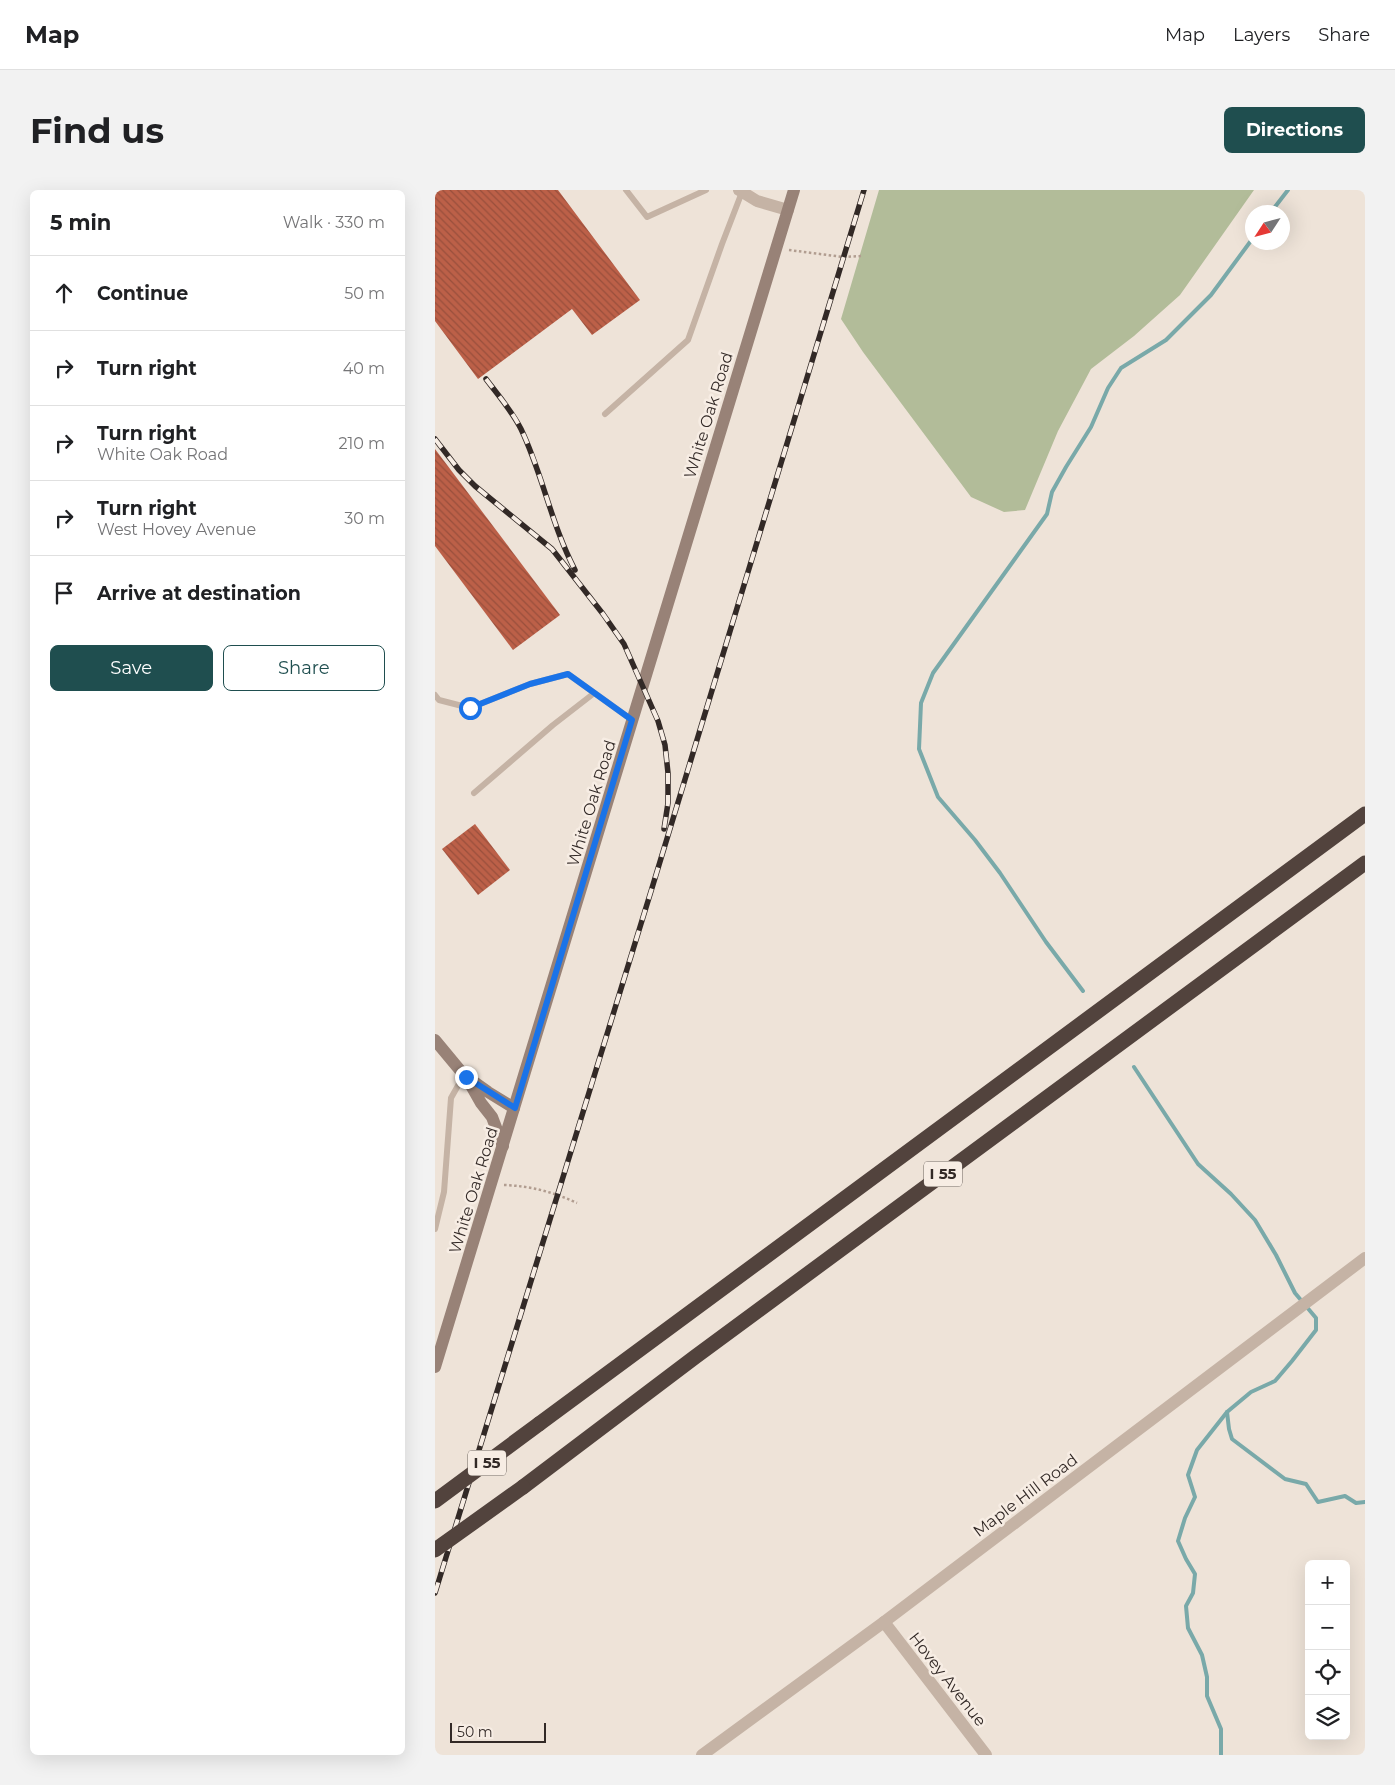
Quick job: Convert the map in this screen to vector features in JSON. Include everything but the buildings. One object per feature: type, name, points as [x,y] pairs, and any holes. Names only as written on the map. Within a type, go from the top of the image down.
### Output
[{"type":"highway","name":"I 55","points":[[435,1501],[1365,814]]},
{"type":"highway","name":"I 55","points":[[435,1550],[523,1487],[703,1351],[1365,863]]},
{"type":"street","name":"White Oak Road","points":[[435,1367],[794,190]]},
{"type":"street","points":[[741,191],[757,201],[788,210]]},
{"type":"street","points":[[435,1040],[465,1076],[481,1103],[492,1116],[503,1146]]},
{"type":"street","points":[[465,1076],[515,1108]]},
{"type":"street","name":"Maple Hill Road","points":[[702,1755],[884,1622],[1365,1258]]},
{"type":"street","name":"Hovey Avenue","points":[[884,1622],[986,1755]]},
{"type":"lane","points":[[626,190],[647,216],[706,190]]},
{"type":"lane","points":[[605,414],[688,340],[741,191]]},
{"type":"lane","points":[[435,695],[439,700],[470,708],[530,684],[568,674],[593,694],[632,720]]},
{"type":"lane","points":[[474,793],[553,724],[593,694]]},
{"type":"lane","points":[[435,1229],[444,1192],[451,1098],[465,1076]]},
{"type":"path","points":[[776,249],[843,257],[862,256]]},
{"type":"path","points":[[491,1185],[537,1188],[577,1203]]},
{"type":"green space","points":[[879,190],[1254,190],[1180,295],[1134,336],[1091,369],[1058,431],[1025,510],[1004,512],[971,497],[863,352],[841,319]]},
{"type":"waterway","points":[[1276,205],[1288,190]]},
{"type":"waterway","points":[[1083,991],[1046,942],[1000,873],[938,797],[919,749],[921,703],[933,673],[1047,514],[1052,492],[1091,427],[1108,388],[1121,368],[1166,340],[1211,295],[1245,249]]},
{"type":"waterway","points":[[1134,1067],[1198,1164],[1231,1194],[1255,1220],[1276,1255],[1295,1293],[1316,1318],[1316,1330],[1275,1381],[1251,1392],[1227,1412],[1197,1450],[1188,1475],[1195,1497],[1185,1518],[1178,1541],[1195,1574],[1193,1593],[1186,1606],[1188,1628],[1202,1655],[1207,1677],[1207,1696],[1221,1729],[1221,1755]]},
{"type":"waterway","points":[[1227,1412],[1232,1439],[1285,1479],[1306,1484],[1318,1502],[1345,1496],[1356,1503],[1365,1502]]},
{"type":"railway","points":[[435,1593],[864,190]]},
{"type":"railway","points":[[486,379],[509,409],[529,446],[560,535],[575,570]]},
{"type":"railway","points":[[435,439],[459,470],[475,486],[552,549],[624,644],[658,721],[665,745],[668,773],[668,803],[664,829]]},
{"type":"route","points":[[466,1077],[515,1108],[632,720],[568,674],[530,684],[470,708]]}]
